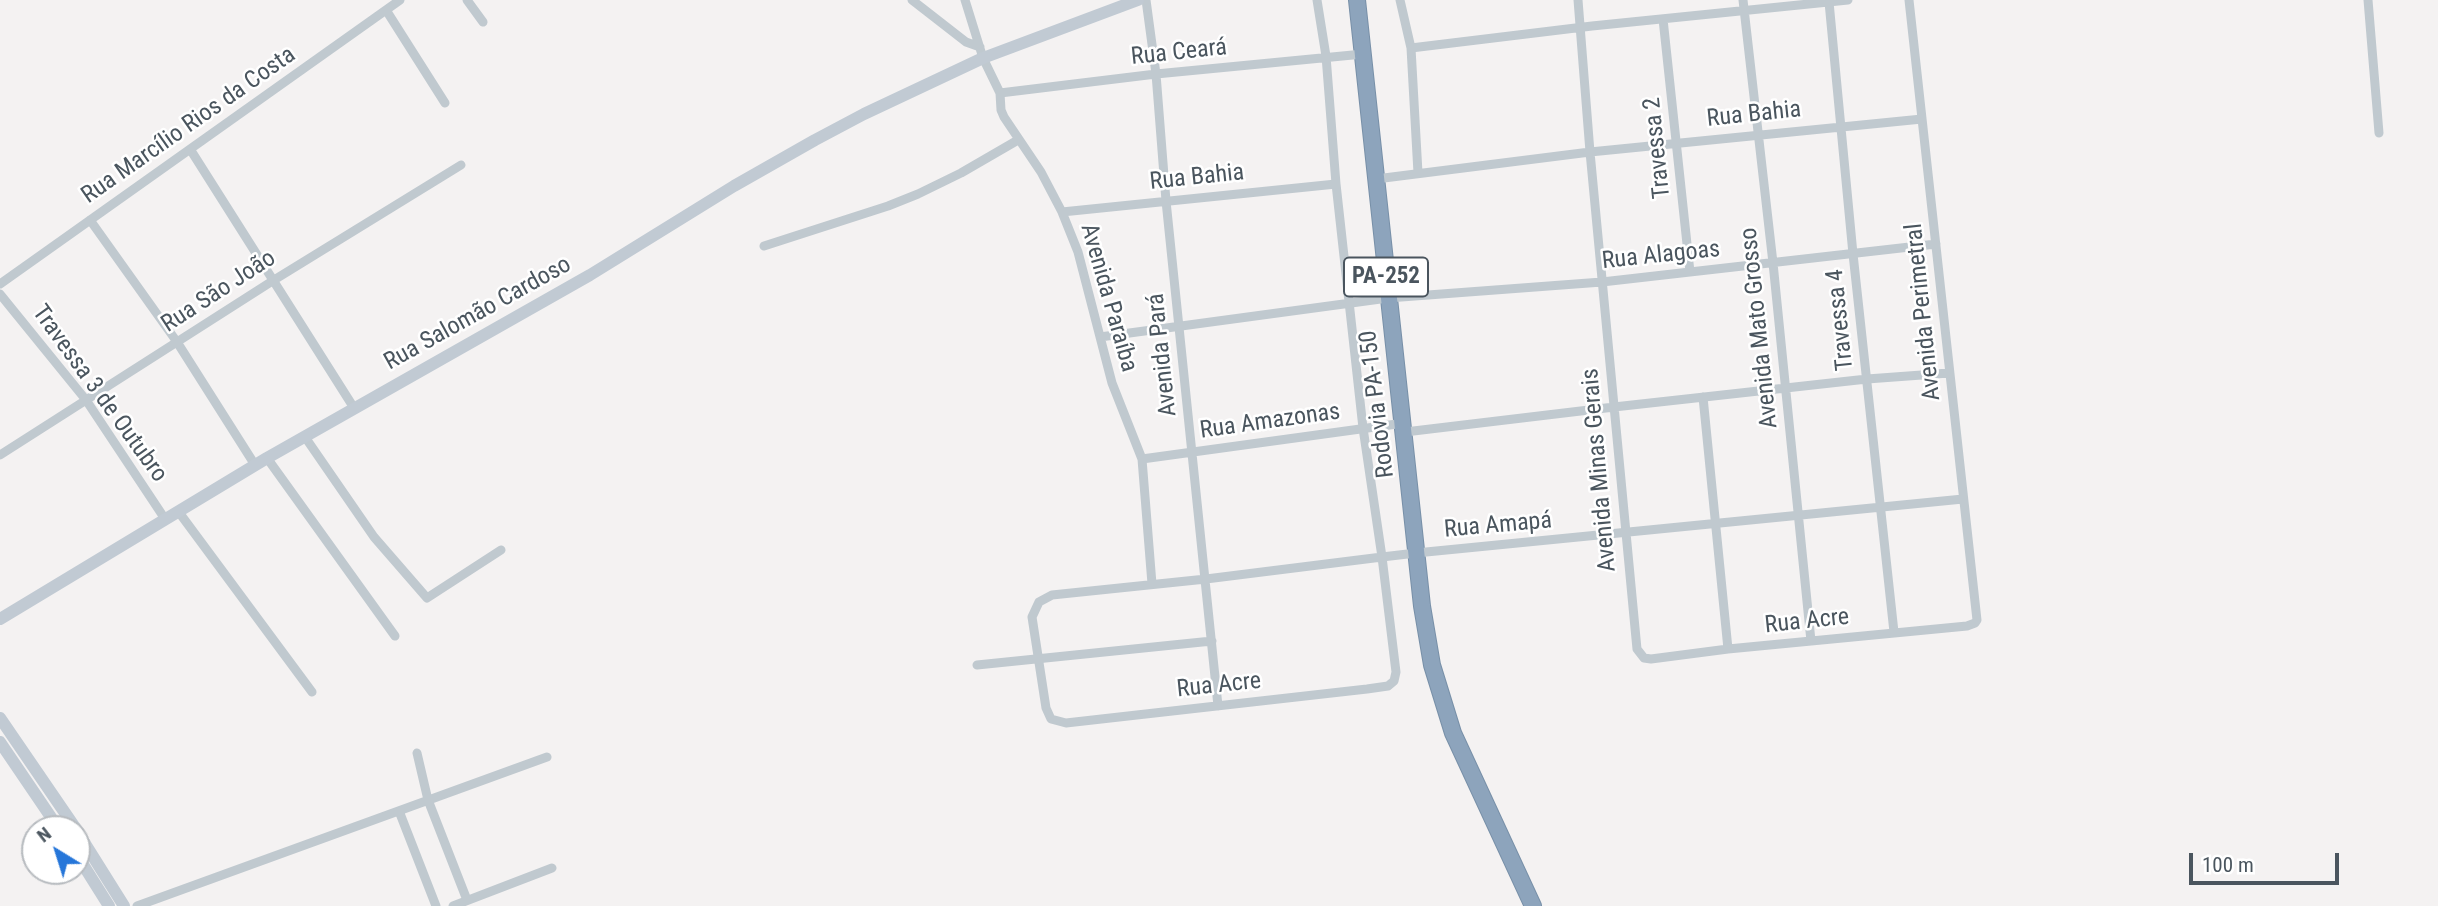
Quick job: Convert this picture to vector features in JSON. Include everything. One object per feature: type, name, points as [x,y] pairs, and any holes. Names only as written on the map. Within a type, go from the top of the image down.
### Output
[{"type":"highway","name":"Rodovia PA-150","points":[[1357,0],[1416,553]]},
{"type":"highway","name":"PA-252","points":[[1416,553],[1430,653],[1441,699],[1453,733],[1533,906]]},
{"type":"street","name":"Rua Marcílio Rios da Costa","points":[[0,284],[401,0]]},
{"type":"street","points":[[467,0],[483,22]]},
{"type":"street","points":[[912,0],[981,52]]},
{"type":"street","name":"Avenida Paraíba","points":[[965,0],[981,52],[1000,93],[1003,117],[1041,172],[1062,212],[1078,252],[1112,383],[1142,459],[1152,584]]},
{"type":"street","name":"Rua Salomão Cardoso","points":[[0,619],[255,465],[590,275],[734,186],[815,140],[981,52],[1138,0]]},
{"type":"street","name":"Avenida Pará","points":[[1146,0],[1156,74],[1166,201],[1218,706]]},
{"type":"street","points":[[1317,0],[1326,56],[1336,184],[1363,428],[1382,557]]},
{"type":"street","points":[[1400,0],[1411,48],[1418,173]]},
{"type":"street","points":[[1578,0],[1602,282]]},
{"type":"street","name":"Avenida Mato Grosso","points":[[1743,0],[1811,641]]},
{"type":"street","points":[[1411,48],[1848,0]]},
{"type":"street","name":"Avenida Perimetral","points":[[1909,0],[1977,620]]},
{"type":"street","points":[[2368,0],[2379,133]]},
{"type":"street","name":"Travessa 4","points":[[1829,2],[1894,632]]},
{"type":"street","points":[[386,10],[445,103]]},
{"type":"street","name":"Travessa 2","points":[[1663,19],[1690,272]]},
{"type":"street","name":"Rua Ceará","points":[[1000,93],[1156,74],[1363,54]]},
{"type":"street","name":"Rua Bahia","points":[[1376,178],[1590,152],[1922,119]]},
{"type":"street","points":[[764,246],[918,194],[1018,140]]},
{"type":"street","points":[[190,149],[354,408]]},
{"type":"street","name":"Rua São João","points":[[0,455],[461,164]]},
{"type":"street","name":"Rua Bahia","points":[[1062,212],[1336,184]]},
{"type":"street","points":[[90,220],[177,342],[255,465]]},
{"type":"street","name":"Rua Alagoas","points":[[1351,303],[1602,282],[1936,244]]},
{"type":"street","name":"Avenida Minas Gerais","points":[[1602,282],[1637,649],[1640,655]]},
{"type":"street","name":"Travessa 3 de Outubro","points":[[0,294],[86,400],[165,519]]},
{"type":"street","points":[[1100,337],[1351,303]]},
{"type":"street","points":[[1614,407],[1867,379],[1949,373]]},
{"type":"street","points":[[1703,397],[1728,649]]},
{"type":"street","name":"Rua Amazonas","points":[[1142,459],[1363,428],[1404,428],[1614,407]]},
{"type":"street","points":[[305,437],[374,537],[427,598],[501,550]]},
{"type":"street","points":[[267,458],[395,636]]},
{"type":"street","name":"Rua Amapá","points":[[1038,660],[1032,617],[1039,602],[1052,595],[1416,553],[1963,499]]},
{"type":"street","points":[[178,511],[312,692]]},
{"type":"street","name":"Rua Acre","points":[[1038,660],[1049,715],[1056,722],[1066,723],[1388,686],[1394,681],[1396,672],[1382,557]]},
{"type":"street","name":"Rua Acre","points":[[1640,655],[1644,659],[1651,659],[1971,625],[1977,620]]},
{"type":"street","points":[[977,665],[1212,641]]},
{"type":"street","points":[[0,718],[66,815]]},
{"type":"street","points":[[0,742],[50,815]]},
{"type":"street","points":[[417,753],[428,800],[467,900]]},
{"type":"street","points":[[137,906],[547,757]]},
{"type":"street","points":[[399,811],[436,906]]},
{"type":"street","points":[[91,854],[124,906]]},
{"type":"street","points":[[453,906],[552,868]]},
{"type":"street","points":[[91,877],[109,906]]}]
